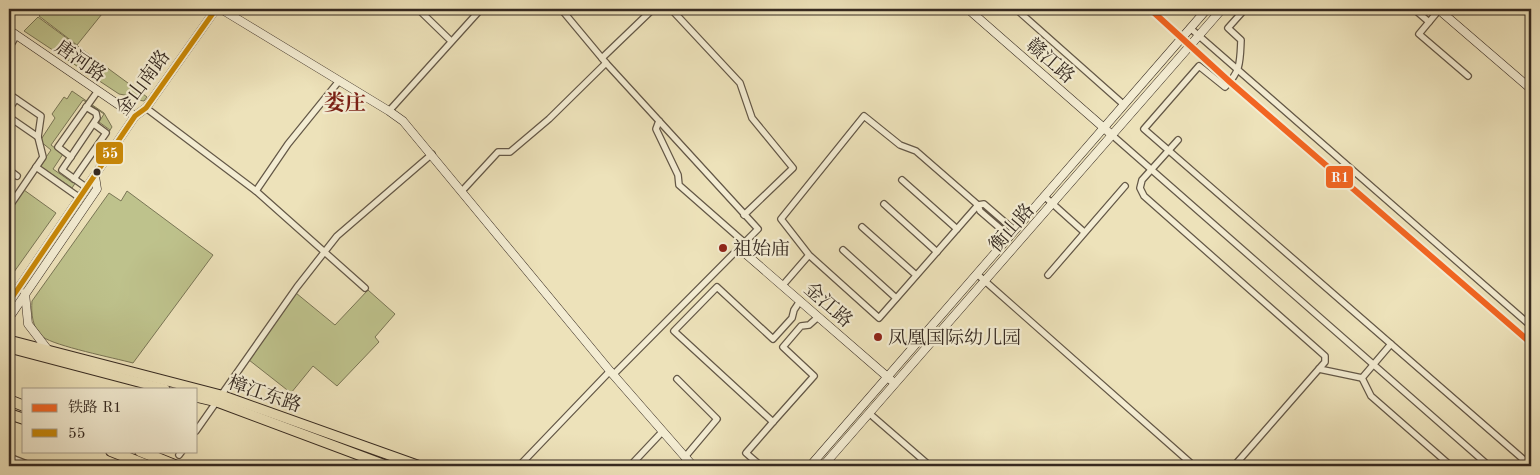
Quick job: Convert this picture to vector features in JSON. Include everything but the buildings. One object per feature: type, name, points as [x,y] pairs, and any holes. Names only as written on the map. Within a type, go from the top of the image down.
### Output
[{"type":"highway","points":[[9,400],[22,405]]},
{"type":"highway","points":[[9,414],[22,418]]},
{"type":"highway","points":[[114,452],[149,466]]},
{"type":"highway","points":[[142,452],[177,466]]},
{"type":"main road","name":"樟江东路","points":[[9,340],[183,388]]},
{"type":"main road","points":[[9,348],[161,388]]},
{"type":"main road","name":"樟江东路","points":[[198,392],[420,466]]},
{"type":"main road","name":"樟江东路","points":[[198,397],[219,398],[388,466]]},
{"type":"street","name":"金山南路","points":[[9,302],[135,116],[146,108],[216,9]]},
{"type":"street","points":[[221,9],[403,121],[611,373],[693,466]]},
{"type":"street","points":[[418,9],[451,41]]},
{"type":"street","points":[[389,111],[481,9]]},
{"type":"street","points":[[519,466],[611,373],[743,246],[758,229],[604,60],[561,9]]},
{"type":"street","points":[[462,191],[498,152],[510,152],[549,119],[653,9]]},
{"type":"street","points":[[672,9],[740,83],[752,118],[793,168],[744,215]]},
{"type":"street","name":"赣江路","points":[[968,9],[1112,135]]},
{"type":"street","points":[[1016,9],[1123,104]]},
{"type":"street","name":"衡山路","points":[[810,466],[1207,9]]},
{"type":"street","name":"衡山路","points":[[823,466],[1222,9]]},
{"type":"street","points":[[1245,9],[1228,28],[1241,40],[1239,70],[1224,87],[1199,66],[1144,130],[1531,466]]},
{"type":"street","points":[[1414,9],[1429,22]]},
{"type":"street","points":[[1468,76],[1419,34],[1439,9],[1531,90]]},
{"type":"street","points":[[1190,28],[1531,326]]},
{"type":"street","points":[[9,48],[12,34]]},
{"type":"street","name":"唐河路","points":[[12,34],[135,116]]},
{"type":"street","points":[[256,191],[288,144],[339,81]]},
{"type":"street","points":[[71,157],[58,148],[97,92]]},
{"type":"street","points":[[9,94],[40,116],[38,138],[43,157],[9,206]]},
{"type":"street","points":[[9,109],[16,98]]},
{"type":"street","points":[[86,107],[98,116],[62,170],[87,188]]},
{"type":"street","points":[[146,108],[256,191],[365,288]]},
{"type":"street","points":[[978,205],[916,151],[900,145],[864,116],[780,220],[809,255],[879,318],[978,205],[984,204],[1012,233]]},
{"type":"street","points":[[9,118],[38,138]]},
{"type":"street","points":[[659,121],[656,129],[678,175],[679,185],[743,246]]},
{"type":"street","points":[[74,179],[106,133],[94,124]]},
{"type":"street","points":[[1112,135],[1489,466]]},
{"type":"street","points":[[1178,140],[1142,180],[1140,188],[1144,196],[1325,356],[1325,362],[1234,466]]},
{"type":"street","points":[[198,428],[337,236],[432,154]]},
{"type":"street","points":[[36,168],[80,198]]},
{"type":"street","points":[[9,170],[17,176]]},
{"type":"street","name":"金山南路","points":[[9,318],[97,189],[95,176]]},
{"type":"street","points":[[902,180],[957,229]]},
{"type":"street","points":[[1048,275],[1125,186]]},
{"type":"street","points":[[1044,196],[1084,232]]},
{"type":"street","points":[[884,204],[937,252]]},
{"type":"street","points":[[862,227],[916,275]]},
{"type":"street","name":"金江路","points":[[743,246],[782,285],[896,384]]},
{"type":"street","points":[[843,250],[896,298]]},
{"type":"street","points":[[782,285],[809,255]]},
{"type":"street","points":[[977,274],[1194,466]]},
{"type":"street","points":[[761,466],[746,453],[814,376],[717,287],[674,331],[773,422]]},
{"type":"street","points":[[9,295],[18,288]]},
{"type":"street","points":[[25,293],[28,324],[48,350]]},
{"type":"street","points":[[774,338],[792,318],[794,310],[800,301]]},
{"type":"street","points":[[783,347],[801,326],[810,325],[818,316]]},
{"type":"street","points":[[1362,378],[1391,344]]},
{"type":"street","points":[[9,352],[22,350]]},
{"type":"street","points":[[1319,369],[1362,378]]},
{"type":"street","points":[[1362,378],[1371,396],[1451,466]]},
{"type":"street","points":[[677,379],[718,419],[684,456]]},
{"type":"street","points":[[870,414],[930,466]]},
{"type":"street","points":[[630,466],[662,432]]},
{"type":"street","points":[[9,457],[32,466]]},
{"type":"green space","points":[[46,9],[106,9],[77,45],[39,16]]},
{"type":"green space","points":[[38,17],[147,97],[144,101],[138,100],[136,97],[119,94],[24,31]]},
{"type":"green space","points":[[72,91],[104,113],[112,127],[72,188],[40,166],[51,150],[40,141],[55,118],[52,114],[64,97],[67,99]],"holes":[[[83,100],[104,114],[99,122],[110,130],[73,183],[53,169],[63,154],[51,145]]]},
{"type":"green space","points":[[24,190],[56,213],[9,279],[9,211]]},
{"type":"green space","points":[[127,191],[213,255],[133,363],[72,348],[43,337],[36,330],[32,310],[32,301],[109,193],[121,201]]},
{"type":"green space","points":[[368,290],[395,314],[375,337],[379,342],[337,386],[313,366],[291,393],[249,360],[296,293],[335,325]]},
{"type":"rail line","name":"R1","points":[[1150,9],[1230,82],[1531,343]]},
{"type":"transit line","name":"55","points":[[9,302],[135,116],[146,108],[216,9]]},
{"type":"place","name":"祖始庙","points":[[723,248]]},
{"type":"place","name":"凤凰国际幼儿园","points":[[878,337]]},
{"type":"district","name":"娄庄","points":[[345,103]]}]
